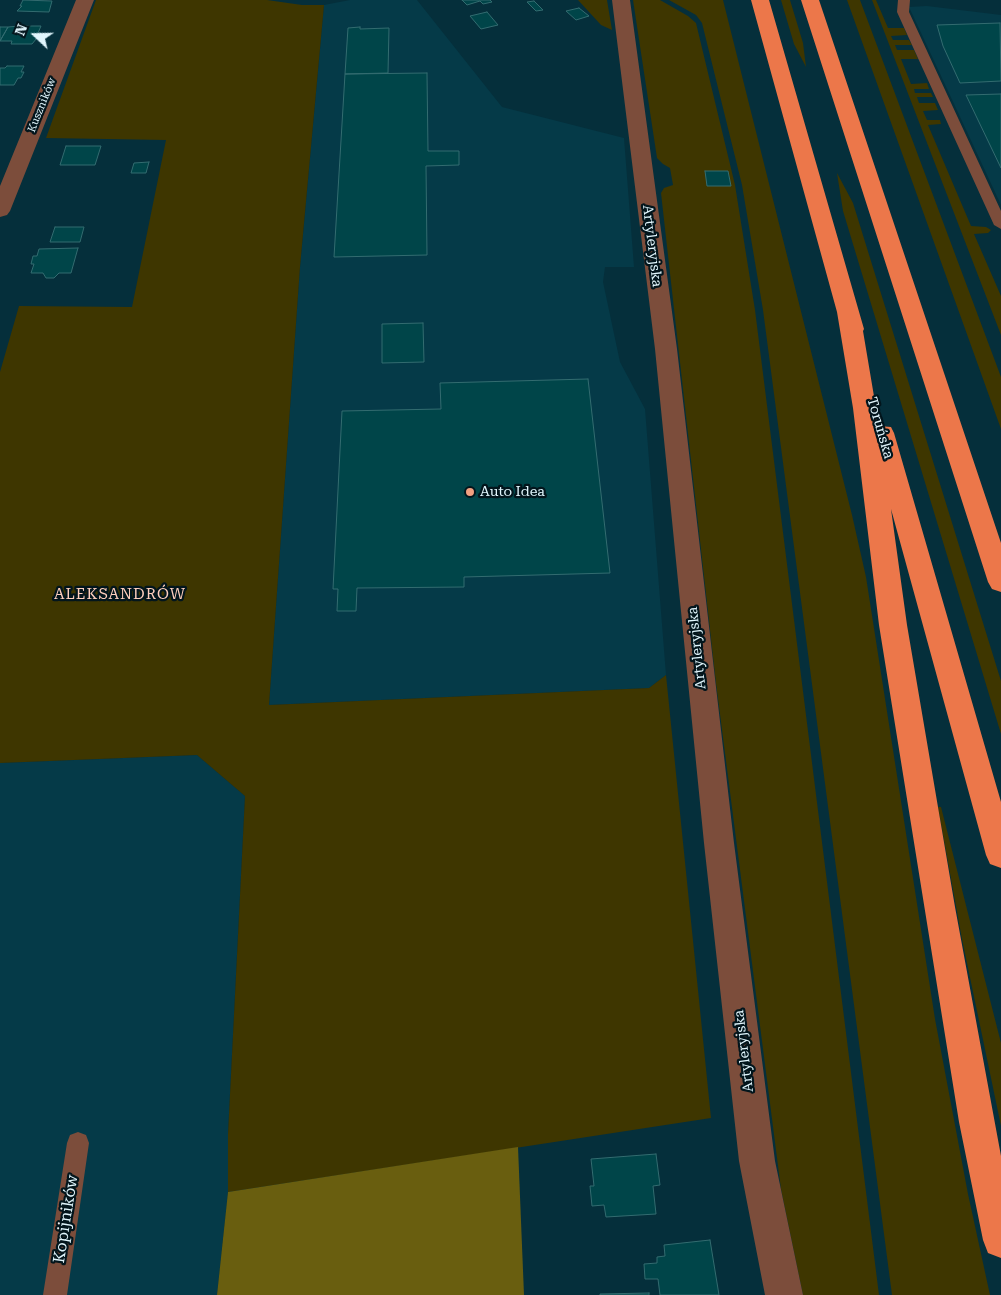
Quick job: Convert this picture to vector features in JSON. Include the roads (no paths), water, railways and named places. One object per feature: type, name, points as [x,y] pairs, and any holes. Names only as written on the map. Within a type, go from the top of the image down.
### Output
[{"type":"highway","name":"Toruńska","points":[[760,0],[1001,855]]},
{"type":"highway","points":[[810,0],[1001,582]]},
{"type":"highway","points":[[848,312],[865,408],[892,625],[976,1122],[1001,1240]]},
{"type":"highway","points":[[935,380],[1001,523]]},
{"type":"street","name":"Kuszników","points":[[0,211],[85,0]]},
{"type":"street","name":"Artyleryjska","points":[[621,0],[666,349],[718,833],[757,1161],[784,1295]]},
{"type":"lane","points":[[904,0],[904,12],[1001,225]]},
{"type":"lane","name":"Kopijników","points":[[55,1295],[78,1143]]},
{"type":"place","name":"Auto Idea","points":[[470,492]]},
{"type":"district","name":"ALEKSANDRÓW","points":[[120,595]]}]
